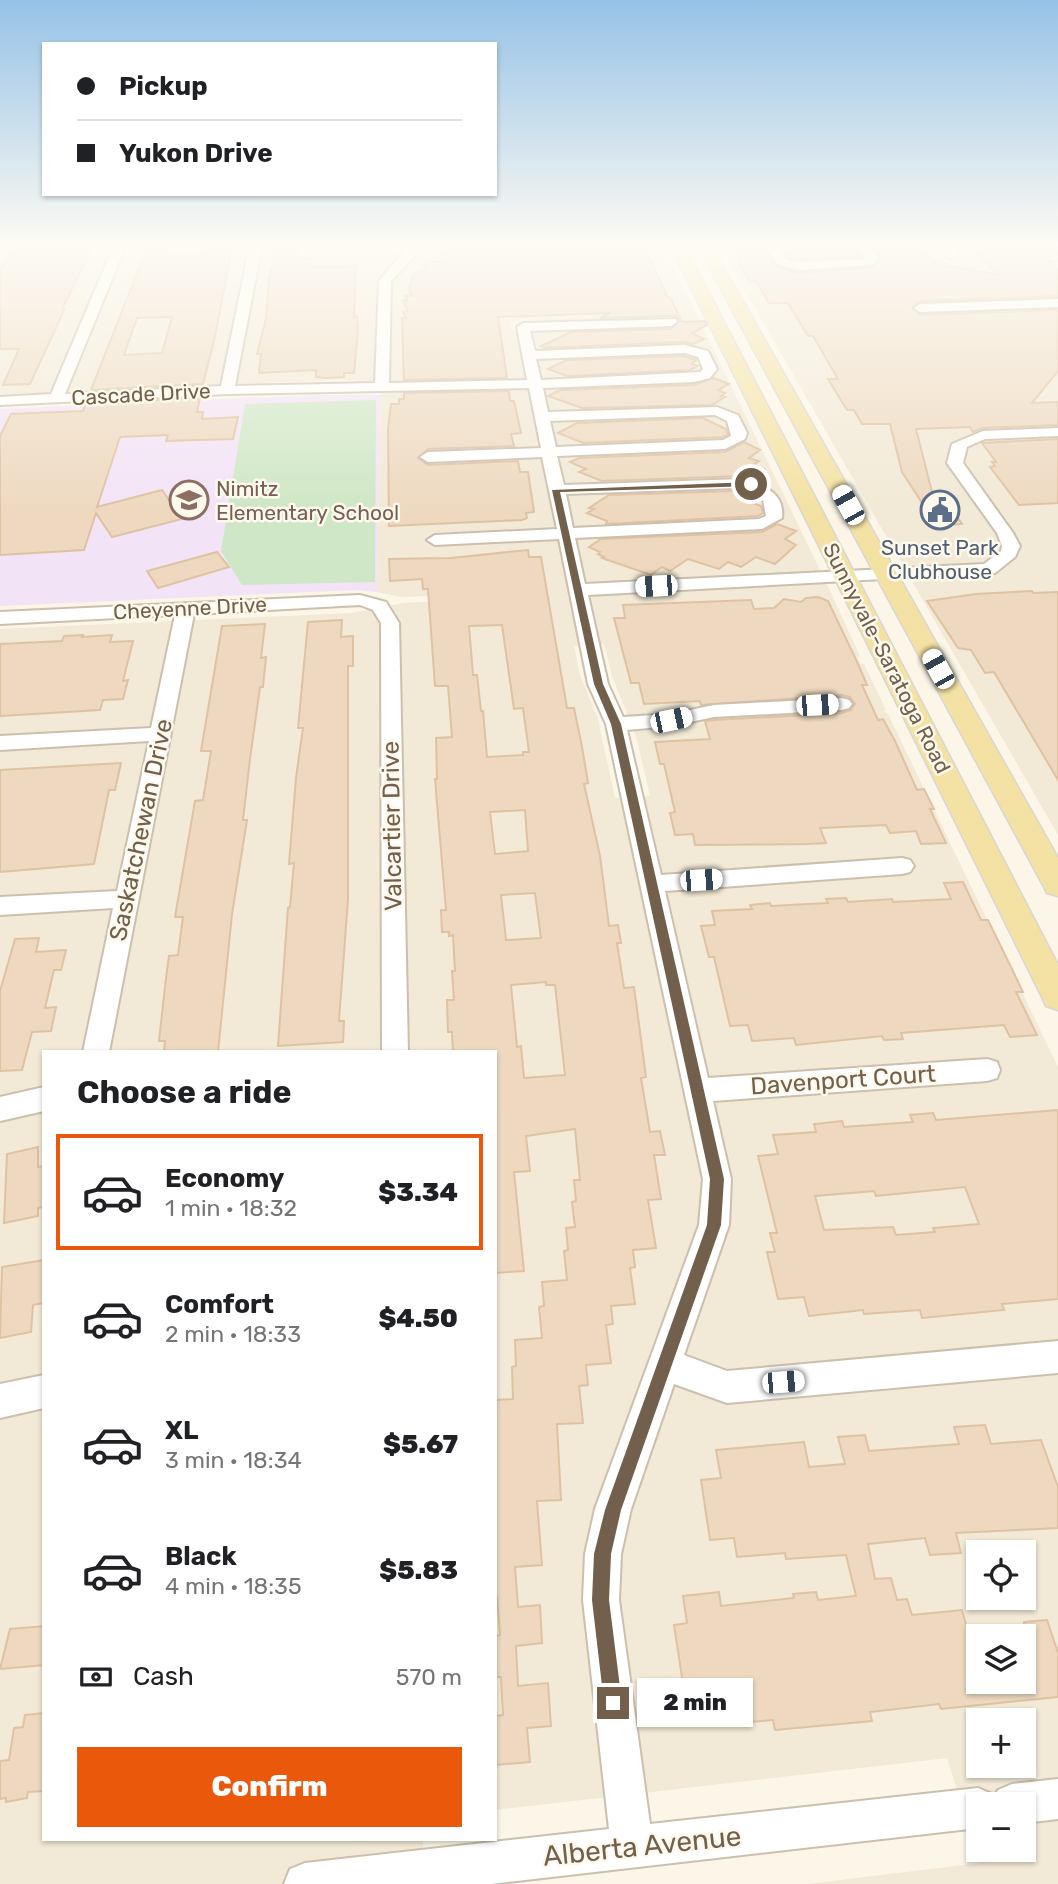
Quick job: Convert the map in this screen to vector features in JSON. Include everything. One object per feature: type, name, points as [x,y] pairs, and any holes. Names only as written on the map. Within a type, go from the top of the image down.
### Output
[{"type":"main road","name":"Sunnyvale-Saratoga Road","points":[[722,333],[1058,997]]},
{"type":"main road","name":"Sunnyvale-Saratoga Road","points":[[753,333],[1058,885]]},
{"type":"street","points":[[56,399],[83,333]]},
{"type":"street","points":[[227,390],[238,333]]},
{"type":"street","points":[[382,388],[384,333]]},
{"type":"street","points":[[524,333],[598,684],[616,724],[700,1090],[718,1199],[714,1225],[613,1510],[603,1554],[601,1600],[622,1780],[633,1847]]},
{"type":"street","name":"Cascade Drive","points":[[0,401],[227,390],[694,378],[705,375],[710,369],[703,354],[696,351],[528,355]]},
{"type":"street","points":[[428,457],[725,444],[738,439],[740,433],[733,418],[727,413],[705,410],[541,417]]},
{"type":"street","points":[[577,590],[989,569],[1009,553],[1011,546],[1005,533],[955,463],[960,444],[984,435],[1058,432]]},
{"type":"street","points":[[435,540],[762,524],[775,518],[776,511],[767,493],[760,488],[736,482],[556,490]]},
{"type":"street","name":"Cheyenne Drive","points":[[0,618],[360,600],[378,605]]},
{"type":"street","name":"Valcartier Drive","points":[[378,605],[384,609],[390,622],[395,1050]]},
{"type":"street","name":"Saskatchewan Drive","points":[[96,1050],[186,608]]},
{"type":"street","points":[[616,724],[671,720],[714,711],[842,704]]},
{"type":"street","points":[[0,743],[160,734]]},
{"type":"street","points":[[651,884],[902,866]]},
{"type":"street","points":[[0,906],[127,899]]},
{"type":"street","name":"Davenport Court","points":[[700,1090],[987,1070]]},
{"type":"street","points":[[0,1109],[42,1099]]},
{"type":"street","points":[[664,1364],[727,1387],[1058,1357]]},
{"type":"street","points":[[0,1401],[42,1391]]},
{"type":"street","points":[[1036,1801],[1058,1799]]},
{"type":"street","name":"Alberta Avenue","points":[[305,1884],[966,1809]]},
{"type":"shaded area","points":[[0,333],[705,333],[832,595],[860,656],[857,657],[861,664],[864,664],[886,710],[883,711],[888,714],[1058,1067],[1058,1884],[807,1884],[980,1862],[1036,1862],[1036,1792],[966,1792],[966,1818],[947,1758],[497,1810],[497,1050],[42,1050],[42,1841],[423,1841],[424,1884],[0,1884],[0,629],[352,613],[403,603],[491,598],[491,593],[401,597],[377,592],[381,395],[379,382],[346,380],[4,395],[0,402]],"holes":[[[604,644],[612,676],[636,736],[650,796],[615,798],[598,719],[580,675],[574,646]]]},
{"type":"shaded area","points":[[769,333],[1058,333],[1058,835]]},
{"type":"shaded area","name":"Nimitz Elementary School","points":[[315,395],[381,395],[377,592],[357,590],[0,606],[0,409]]},
{"type":"green space","points":[[376,400],[375,582],[242,585],[221,551],[245,404]]},
{"type":"building","points":[[0,333],[54,333],[30,384],[3,385],[19,349],[0,349]]},
{"type":"building","points":[[113,333],[132,333],[124,355],[162,353],[168,333],[216,333],[203,384],[91,390]]},
{"type":"building","points":[[262,333],[358,333],[354,373],[344,373],[344,377],[316,377],[316,370],[259,373],[261,354],[257,354]]},
{"type":"building","points":[[402,333],[500,333],[507,378],[404,380]]},
{"type":"building","points":[[569,333],[692,333],[704,339],[693,344],[685,342],[545,348],[541,346]]},
{"type":"building","points":[[806,333],[1058,333],[1058,371],[1032,403],[1058,402],[1058,425],[983,428],[973,432],[970,427],[916,429],[933,496],[943,495],[962,524],[937,526],[902,472],[890,424],[862,424],[854,410],[847,410],[828,379],[838,379],[813,336]]},
{"type":"building","points":[[684,356],[696,360],[692,364],[698,366],[690,370],[567,376],[548,369],[567,360]]},
{"type":"building","points":[[713,378],[729,384],[718,390],[725,393],[721,396],[725,397],[712,405],[582,408],[548,396],[560,390],[694,385]]},
{"type":"building","points":[[509,391],[521,433],[511,434],[514,446],[428,449],[418,458],[428,465],[518,461],[520,472],[528,472],[534,512],[526,513],[527,518],[522,520],[389,526],[388,429],[391,404],[399,404],[399,399],[404,399],[404,393]]},
{"type":"building","points":[[200,398],[197,412],[203,412],[202,419],[238,417],[233,439],[166,441],[168,435],[120,437],[97,507],[162,490],[182,519],[112,537],[96,513],[84,550],[0,555],[0,436],[11,414],[83,411],[86,403]]},
{"type":"building","points":[[703,418],[726,429],[728,435],[583,443],[558,433],[577,423]]},
{"type":"building","points":[[1058,439],[1058,503],[1019,505],[990,467],[995,466],[992,462],[996,462],[982,443]]},
{"type":"building","points":[[744,442],[760,450],[749,458],[759,461],[753,465],[764,469],[751,479],[743,476],[602,481],[579,472],[586,469],[570,462],[579,458],[725,452]]},
{"type":"building","points":[[742,492],[738,496],[742,499],[761,506],[763,513],[758,516],[606,524],[607,521],[587,513],[594,509],[589,508],[609,495]]},
{"type":"building","points":[[777,524],[796,531],[785,539],[796,545],[775,564],[756,557],[741,567],[728,562],[719,569],[688,559],[670,571],[662,567],[651,575],[602,558],[604,557],[598,554],[600,552],[589,547],[601,539],[762,532]]},
{"type":"building","points":[[528,550],[529,557],[541,557],[567,708],[574,708],[582,747],[588,783],[584,784],[600,856],[609,926],[618,925],[621,943],[617,943],[624,988],[634,987],[646,1077],[641,1078],[650,1132],[660,1131],[665,1155],[654,1155],[661,1199],[648,1200],[656,1248],[633,1250],[635,1267],[630,1268],[635,1304],[611,1306],[613,1324],[606,1325],[611,1363],[586,1365],[588,1385],[579,1386],[583,1423],[557,1424],[561,1500],[537,1501],[542,1565],[515,1567],[518,1607],[540,1605],[542,1643],[516,1646],[518,1686],[548,1683],[551,1726],[527,1728],[530,1762],[497,1765],[497,1716],[503,1715],[501,1677],[497,1677],[497,1636],[500,1635],[497,1597],[497,1400],[513,1399],[515,1340],[542,1338],[539,1307],[544,1306],[542,1282],[567,1280],[564,1251],[568,1250],[566,1228],[575,1227],[572,1202],[576,1201],[574,1180],[580,1180],[575,1129],[526,1136],[530,1171],[514,1172],[524,1271],[497,1273],[497,1050],[453,1050],[452,1032],[448,1032],[447,1000],[454,1000],[452,971],[455,971],[453,935],[442,932],[441,910],[446,910],[435,779],[436,738],[452,737],[448,686],[435,686],[428,589],[423,589],[422,579],[390,581],[389,559],[451,558]],"holes":[[[502,625],[514,709],[523,708],[529,752],[523,752],[523,755],[487,757],[477,675],[473,675],[469,626]],[[525,810],[528,851],[495,854],[490,812]],[[535,893],[541,938],[506,940],[501,895]],[[546,982],[546,985],[555,985],[565,1075],[524,1078],[521,1046],[517,1047],[511,985]]]},
{"type":"building","points":[[217,552],[229,567],[158,588],[147,571]]},
{"type":"building","points":[[1058,592],[1058,780],[994,672],[985,673],[971,650],[958,648],[927,601],[976,594]]},
{"type":"building","points":[[818,597],[828,601],[867,685],[862,685],[878,720],[883,719],[917,790],[924,789],[946,843],[921,844],[916,831],[890,833],[886,825],[820,828],[826,843],[806,844],[695,845],[693,834],[675,835],[670,813],[675,812],[664,764],[660,764],[655,742],[710,739],[705,721],[842,713],[851,710],[855,704],[850,697],[842,695],[701,705],[700,701],[644,704],[639,683],[631,683],[614,618],[625,618],[623,605],[751,600],[754,609],[774,608],[784,599],[801,602],[806,598]]},
{"type":"building","points":[[342,620],[341,637],[353,636],[353,666],[348,666],[348,899],[339,1021],[344,1021],[343,1042],[278,1046],[294,863],[289,864],[303,728],[298,728],[308,622]]},
{"type":"building","points":[[265,624],[261,658],[266,657],[250,759],[243,820],[247,820],[232,914],[218,1050],[164,1050],[165,1041],[159,1041],[169,956],[178,955],[183,917],[175,917],[195,801],[203,800],[211,751],[201,751],[222,626]]},
{"type":"building","points":[[83,635],[82,637],[112,635],[110,642],[133,641],[123,681],[128,680],[123,699],[103,700],[100,710],[0,716],[0,644],[62,641],[64,636]]},
{"type":"building","points":[[121,763],[115,790],[109,790],[94,864],[0,872],[0,770]]},
{"type":"building","points":[[963,882],[981,920],[988,920],[1011,967],[1023,992],[1016,992],[1037,1035],[1010,1037],[1004,1025],[901,1033],[903,1039],[884,1040],[882,1036],[796,1045],[794,1038],[752,1041],[748,1025],[730,1026],[714,957],[709,957],[701,926],[715,925],[712,911],[752,909],[750,905],[770,903],[771,906],[828,903],[826,899],[846,898],[848,902],[892,899],[893,902],[951,899],[944,883]]},
{"type":"building","points":[[39,938],[36,952],[66,950],[61,970],[54,970],[45,1008],[56,1007],[51,1031],[32,1032],[22,1070],[0,1071],[0,991],[15,939]]},
{"type":"building","points":[[1058,1110],[1058,1299],[1002,1304],[1004,1310],[922,1318],[920,1310],[864,1314],[863,1310],[809,1316],[804,1297],[778,1299],[767,1252],[775,1252],[770,1233],[777,1233],[758,1156],[778,1154],[773,1135],[816,1132],[814,1124],[842,1121],[844,1127],[913,1122],[910,1115],[933,1113],[936,1120]],"holes":[[[965,1187],[979,1224],[933,1228],[935,1232],[896,1235],[893,1227],[824,1230],[815,1196],[874,1191],[876,1196]]]},
{"type":"building","points":[[38,1147],[38,1167],[42,1166],[42,1207],[38,1208],[38,1216],[4,1223],[7,1154]]},
{"type":"building","points":[[42,1260],[42,1303],[33,1305],[31,1332],[0,1338],[2,1267]]},
{"type":"building","points":[[985,1425],[991,1444],[1041,1440],[1058,1487],[1058,1528],[956,1533],[961,1553],[930,1555],[925,1538],[868,1544],[875,1579],[891,1578],[897,1600],[907,1599],[912,1615],[962,1610],[966,1624],[966,1694],[1036,1694],[1036,1624],[1024,1622],[1047,1620],[1058,1653],[1058,1697],[941,1709],[939,1704],[870,1712],[872,1721],[775,1730],[773,1720],[708,1726],[703,1695],[685,1697],[674,1625],[687,1623],[683,1596],[719,1592],[721,1606],[794,1598],[793,1594],[816,1592],[818,1600],[856,1596],[846,1555],[786,1559],[785,1553],[737,1557],[734,1538],[710,1540],[701,1480],[721,1478],[716,1450],[804,1442],[809,1467],[845,1464],[838,1437],[865,1435],[869,1451],[959,1444],[954,1427]]},
{"type":"building","points":[[42,1626],[42,1665],[0,1669],[10,1629]]},
{"type":"building","points":[[42,1713],[42,1791],[28,1792],[27,1798],[6,1802],[6,1798],[0,1799],[0,1761],[9,1760],[14,1728],[23,1727],[25,1715]]},
{"type":"place","name":"Nimitz Elementary School","points":[[189,500]]},
{"type":"place","name":"Sunset Park Clubhouse","points":[[940,510]]},
{"type":"route","points":[[613,1703],[601,1600],[603,1554],[613,1510],[702,1263],[714,1225],[718,1199],[717,1179],[700,1090],[616,724],[598,684],[594,668],[556,490],[736,482],[751,484]]}]
